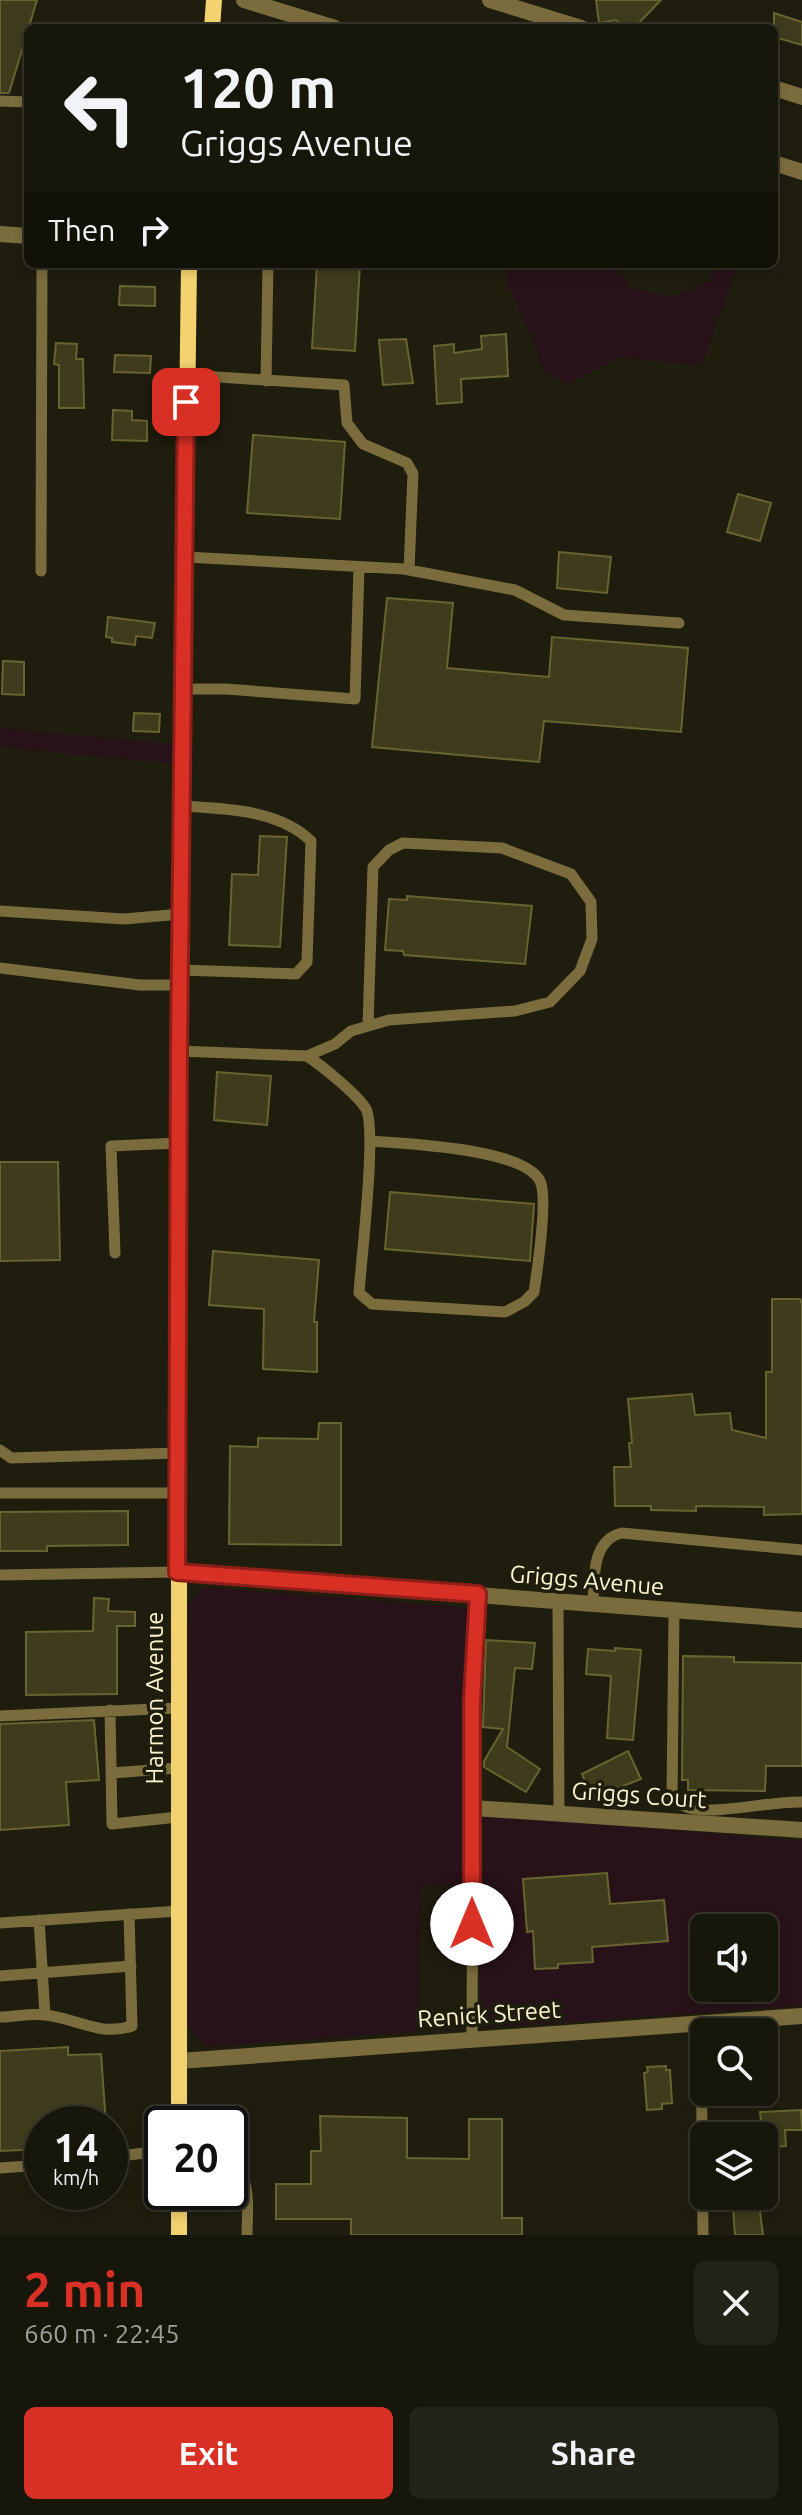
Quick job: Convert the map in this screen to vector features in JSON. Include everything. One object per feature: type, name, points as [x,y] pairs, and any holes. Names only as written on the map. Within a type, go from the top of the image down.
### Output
[{"type":"main road","points":[[212,24],[214,0]]},
{"type":"main road","name":"Harmon Avenue","points":[[179,2106],[179,1051],[189,268]]},
{"type":"main road","points":[[179,2210],[179,2235]]},
{"type":"street","points":[[244,0],[322,24]]},
{"type":"street","points":[[490,0],[568,24]]},
{"type":"street","points":[[778,89],[802,97]]},
{"type":"street","points":[[778,164],[802,172]]},
{"type":"street","points":[[0,234],[24,236]]},
{"type":"street","name":"Griggs Avenue","points":[[177,1572],[802,1620]]},
{"type":"street","points":[[473,1808],[472,1700],[478,1594]]},
{"type":"street","name":"Griggs Court","points":[[473,1808],[802,1830]]},
{"type":"street","name":"Renick Street","points":[[773,2018],[802,2016]]},
{"type":"street","name":"Renick Street","points":[[179,2061],[690,2024]]},
{"type":"lane","points":[[0,101],[24,102]]},
{"type":"lane","points":[[41,571],[42,268]]},
{"type":"lane","points":[[266,381],[268,268]]},
{"type":"lane","points":[[187,375],[344,385],[347,423],[363,444],[407,463],[413,474],[409,570]]},
{"type":"lane","points":[[186,557],[409,570],[515,590],[564,615],[679,623]]},
{"type":"lane","points":[[183,689],[226,689],[355,699],[359,567]]},
{"type":"lane","points":[[0,968],[140,985],[180,977],[296,974],[307,962],[311,841],[301,831],[270,818],[222,809],[182,806]]},
{"type":"lane","points":[[179,1051],[307,1056],[335,1044],[351,1031],[389,1020],[515,1011],[550,1002],[580,971],[592,939],[591,902],[571,874],[502,848],[403,843],[389,850],[373,867],[368,1026]]},
{"type":"lane","points":[[0,911],[124,919],[181,914]]},
{"type":"lane","points":[[307,1056],[327,1069],[366,1110],[370,1141],[359,1293],[372,1304],[505,1312],[524,1302],[534,1292],[542,1236],[540,1181],[520,1162],[454,1149],[370,1141]]},
{"type":"lane","points":[[115,1253],[111,1146],[179,1143]]},
{"type":"lane","points":[[0,1450],[11,1458],[178,1453]]},
{"type":"lane","points":[[0,1493],[178,1493]]},
{"type":"lane","points":[[593,1606],[596,1564],[603,1545],[611,1536],[622,1533],[802,1550]]},
{"type":"lane","points":[[0,1575],[177,1572]]},
{"type":"lane","points":[[558,1602],[559,1814]]},
{"type":"lane","points":[[674,1612],[672,1799],[689,1808],[802,1802]]},
{"type":"lane","points":[[0,1716],[178,1708]]},
{"type":"lane","points":[[110,1710],[112,1824],[178,1817]]},
{"type":"lane","points":[[112,1773],[178,1768]]},
{"type":"lane","points":[[472,2039],[473,1808]]},
{"type":"lane","points":[[0,1923],[179,1911]]},
{"type":"lane","points":[[0,2017],[45,2015],[99,2030],[119,2031],[132,2026],[129,1914]]},
{"type":"lane","points":[[39,1920],[45,2015]]},
{"type":"lane","points":[[0,1976],[131,1966]]},
{"type":"lane","points":[[702,2106],[703,2235]]},
{"type":"lane","points":[[0,2168],[24,2166]]},
{"type":"lane","points":[[246,2210],[247,2235]]},
{"type":"shaded area","points":[[510,268],[618,268],[629,287],[672,297],[709,281],[714,268],[737,268],[701,366],[620,357],[566,385],[544,370],[506,278]]},
{"type":"shaded area","points":[[0,728],[176,744],[176,764],[0,747]]},
{"type":"shaded area","points":[[205,1587],[469,1608],[462,1789],[477,1814],[802,1841],[802,2006],[481,2028],[478,1886],[421,1885],[417,2032],[206,2047],[185,2024],[189,1603]]},
{"type":"building","points":[[0,0],[37,0],[30,24],[24,24],[24,43],[9,93],[0,93]]},
{"type":"building","points":[[596,0],[661,0],[638,24],[620,24],[616,20],[599,23]]},
{"type":"building","points":[[774,13],[802,22],[802,45],[778,38],[778,24],[774,24]]},
{"type":"building","points":[[317,268],[360,268],[355,351],[312,348]]},
{"type":"building","points":[[120,286],[155,287],[155,306],[119,305]]},
{"type":"building","points":[[506,334],[508,376],[461,379],[462,402],[437,404],[434,346],[454,344],[454,353],[482,349],[481,336]]},
{"type":"building","points":[[406,339],[413,383],[383,385],[379,340]]},
{"type":"building","points":[[56,343],[77,344],[76,359],[83,359],[84,408],[59,408],[59,365],[54,364]]},
{"type":"building","points":[[115,355],[151,356],[150,373],[114,372]]},
{"type":"building","points":[[113,410],[132,411],[132,420],[147,421],[147,441],[112,440]]},
{"type":"building","points":[[253,435],[345,442],[340,519],[247,513]]},
{"type":"building","points":[[738,494],[771,503],[760,541],[727,532]]},
{"type":"building","points":[[559,552],[611,557],[607,593],[557,588]]},
{"type":"building","points":[[387,598],[453,603],[447,668],[549,677],[552,637],[688,648],[681,732],[544,721],[539,762],[372,747]]},
{"type":"building","points":[[108,617],[155,623],[152,638],[136,636],[135,645],[112,642],[112,638],[106,637]]},
{"type":"building","points":[[3,661],[24,662],[24,695],[2,694]]},
{"type":"building","points":[[134,713],[160,714],[159,732],[133,731]]},
{"type":"building","points":[[260,836],[287,837],[280,947],[229,945],[232,874],[258,875]]},
{"type":"building","points":[[407,896],[532,906],[525,964],[404,955],[403,951],[385,950],[389,899],[407,900]]},
{"type":"building","points":[[217,1072],[271,1076],[267,1125],[214,1120]]},
{"type":"building","points":[[0,1162],[58,1162],[60,1260],[0,1261]]},
{"type":"building","points":[[390,1192],[534,1204],[530,1261],[385,1249]]},
{"type":"building","points":[[213,1251],[319,1260],[314,1322],[317,1322],[317,1372],[263,1369],[264,1309],[209,1305]]},
{"type":"building","points":[[772,1299],[800,1299],[802,1304],[802,1514],[764,1515],[764,1507],[696,1506],[696,1511],[615,1506],[614,1467],[631,1467],[628,1399],[692,1394],[695,1415],[730,1413],[732,1430],[766,1438],[766,1372],[772,1372]]},
{"type":"building","points":[[319,1423],[341,1423],[341,1545],[229,1544],[230,1446],[258,1447],[258,1438],[318,1439]]},
{"type":"building","points":[[128,1511],[128,1545],[47,1546],[47,1551],[0,1551],[0,1512]]},
{"type":"building","points":[[94,1598],[109,1599],[108,1611],[135,1612],[135,1626],[117,1626],[117,1694],[26,1695],[26,1632],[93,1631]]},
{"type":"building","points":[[486,1640],[535,1643],[532,1669],[515,1668],[507,1747],[540,1769],[526,1792],[484,1767],[484,1761],[503,1729],[483,1727]]},
{"type":"building","points":[[615,1648],[641,1650],[633,1740],[607,1738],[611,1676],[586,1674],[588,1649],[615,1651]]},
{"type":"building","points":[[683,1656],[734,1657],[734,1662],[802,1663],[802,1766],[766,1766],[765,1791],[688,1790],[688,1780],[682,1780]]},
{"type":"building","points":[[94,1720],[99,1780],[66,1782],[69,1825],[0,1830],[0,1724]]},
{"type":"building","points":[[628,1751],[641,1779],[592,1798],[582,1774]]},
{"type":"building","points":[[607,1873],[610,1904],[664,1900],[668,1941],[592,1947],[593,1962],[535,1969],[533,1931],[527,1932],[523,1879]]},
{"type":"building","points":[[68,2047],[68,2055],[101,2054],[105,2106],[24,2106],[24,2150],[0,2151],[0,2051]]},
{"type":"building","points":[[666,2066],[666,2070],[670,2070],[672,2103],[662,2104],[662,2109],[647,2110],[644,2073],[648,2072],[647,2067]]},
{"type":"building","points":[[801,2110],[802,2130],[785,2130],[786,2146],[778,2146],[778,2122],[761,2122],[760,2112]]},
{"type":"building","points":[[320,2116],[407,2118],[407,2158],[469,2159],[469,2119],[502,2119],[502,2218],[522,2218],[522,2235],[351,2235],[351,2219],[276,2219],[276,2184],[311,2184],[311,2151],[321,2151]]},
{"type":"building","points":[[733,2210],[760,2210],[763,2235],[735,2235]]},
{"type":"route","points":[[186,402],[177,1572],[478,1594],[472,1700],[472,1924]]}]
